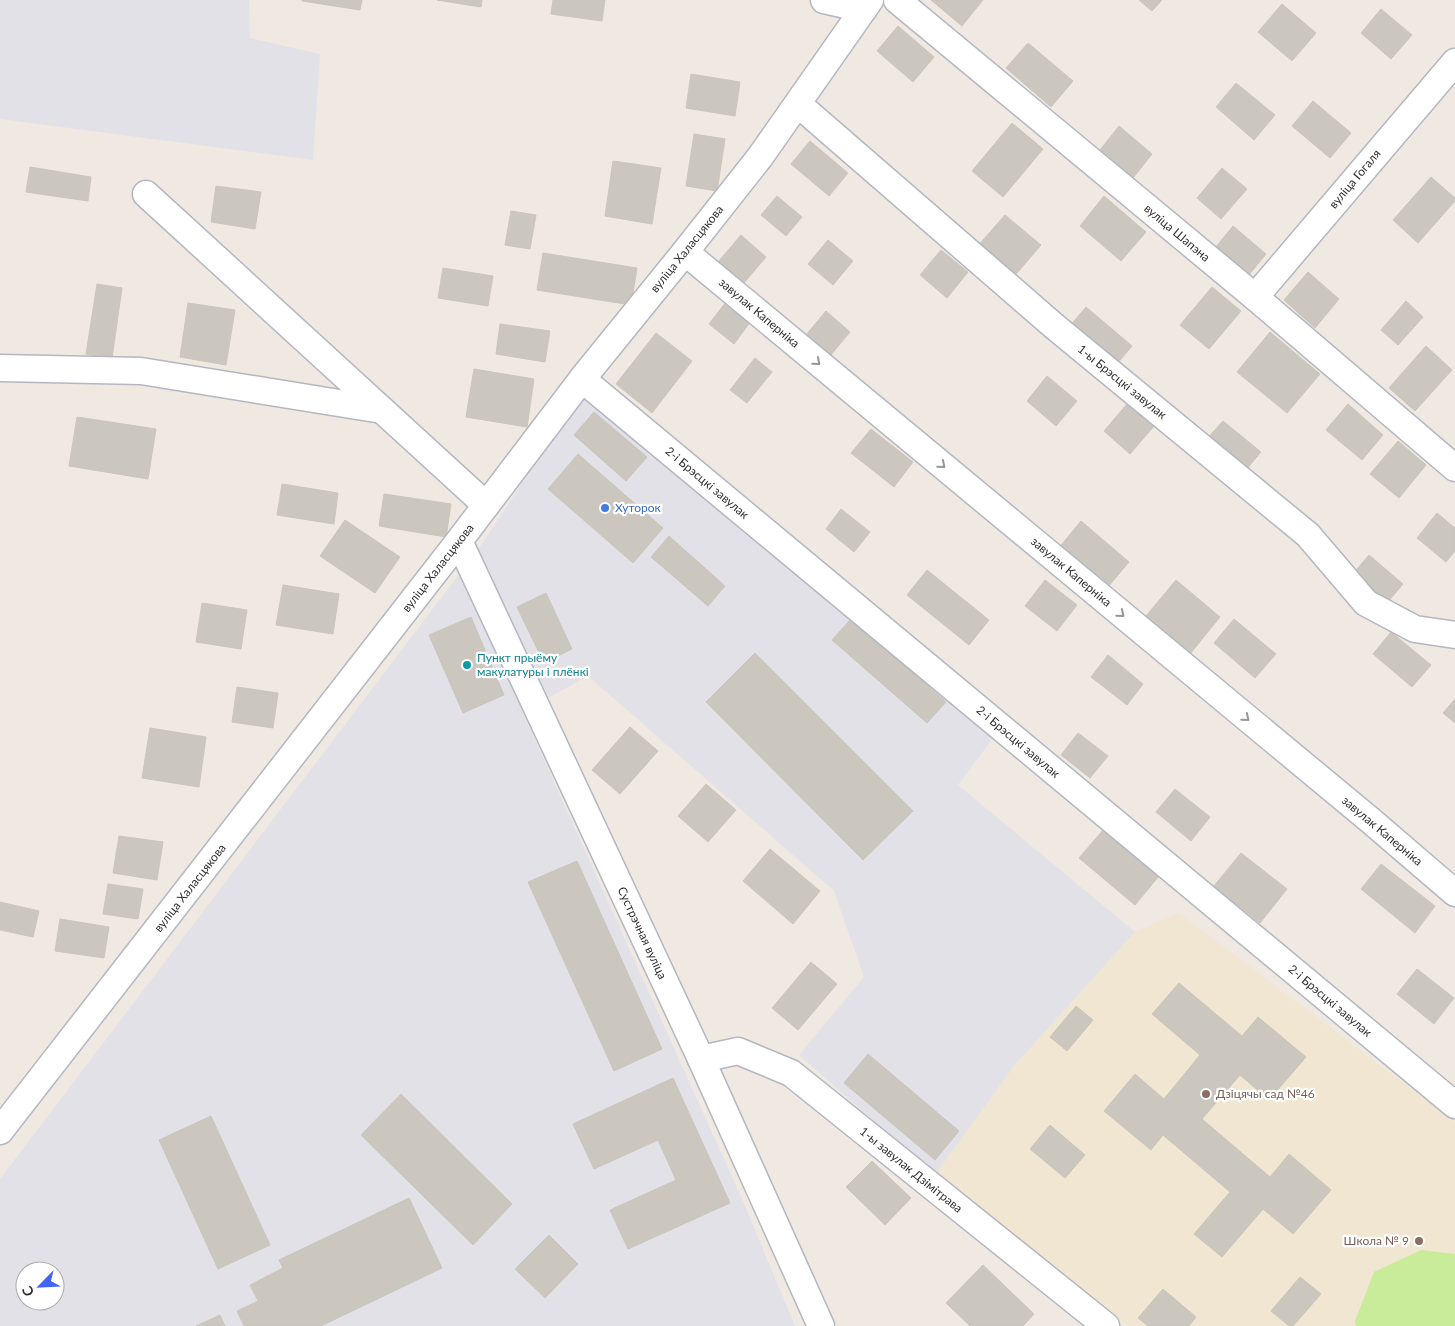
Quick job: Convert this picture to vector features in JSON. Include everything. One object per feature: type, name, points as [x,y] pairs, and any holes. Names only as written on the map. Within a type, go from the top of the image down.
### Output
[{"type":"street","points":[[824,0],[867,4]]},
{"type":"street","name":"вуліца Шапэна","points":[[897,0],[1255,297],[1455,468]]},
{"type":"street","name":"вуліца Халасцякова","points":[[0,1131],[459,541],[582,379],[760,157],[867,4]]},
{"type":"street","name":"вуліца Гогаля","points":[[1255,297],[1455,62]]},
{"type":"street","name":"1-ы Брэсцкі завулак","points":[[798,104],[1054,326],[1308,534],[1366,603],[1415,629],[1455,635]]},
{"type":"street","points":[[146,194],[486,505]]},
{"type":"street","name":"завулак Каперніка","points":[[685,252],[1370,820],[1455,893]]},
{"type":"street","points":[[0,368],[141,371],[382,410]]},
{"type":"street","name":"2-і Брэсцкі завулак","points":[[582,379],[1455,1105]]},
{"type":"street","name":"Сустрэчная вуліца","points":[[459,541],[701,1059],[821,1326]]},
{"type":"street","name":"1-ы завулак Дзімітрава","points":[[701,1059],[738,1050],[791,1073],[1106,1326]]},
{"type":"shaded area","points":[[0,0],[249,0],[250,38],[320,54],[313,160],[0,119]]},
{"type":"shaded area","points":[[581,393],[996,734],[958,785],[1135,932],[1015,1065],[935,1175],[799,1055],[864,977],[834,891],[588,676],[552,696],[521,709],[743,1201],[795,1326],[0,1326],[0,1179],[482,544]]},
{"type":"shaded area","name":"Дзіцячы сад №46","points":[[1179,913],[1455,1122],[1455,1326],[1128,1326],[935,1175],[1015,1065],[1135,932]]},
{"type":"green space","points":[[1421,1250],[1455,1254],[1455,1326],[1356,1326],[1355,1321],[1374,1272]]},
{"type":"building","points":[[302,0],[362,0],[360,10]]},
{"type":"building","points":[[437,0],[482,0],[481,7]]},
{"type":"building","points":[[553,0],[605,0],[602,21],[551,14]]},
{"type":"building","points":[[931,0],[983,0],[962,26]]},
{"type":"building","points":[[1139,0],[1162,0],[1152,11]]},
{"type":"building","points":[[1282,4],[1316,33],[1292,61],[1258,32]]},
{"type":"building","points":[[1381,9],[1412,35],[1391,59],[1361,33]]},
{"type":"building","points":[[898,26],[934,57],[913,82],[877,51]]},
{"type":"building","points":[[1028,43],[1073,81],[1051,107],[1006,68]]},
{"type":"building","points":[[691,74],[740,82],[735,116],[686,108]]},
{"type":"building","points":[[1236,83],[1275,115],[1254,140],[1216,107]]},
{"type":"building","points":[[1313,101],[1351,133],[1330,158],[1292,126]]},
{"type":"building","points":[[1012,123],[1043,149],[1003,197],[972,171]]},
{"type":"building","points":[[1119,126],[1152,154],[1133,178],[1100,150]]},
{"type":"building","points":[[694,134],[725,139],[717,191],[686,186]]},
{"type":"building","points":[[810,141],[848,173],[829,196],[791,164]]},
{"type":"building","points":[[613,161],[661,168],[652,224],[605,216]]},
{"type":"building","points":[[30,167],[91,177],[88,201],[26,192]]},
{"type":"building","points":[[1222,168],[1247,189],[1221,219],[1197,198]]},
{"type":"building","points":[[1431,177],[1455,198],[1455,201],[1418,243],[1393,220]]},
{"type":"building","points":[[216,186],[261,192],[255,229],[211,222]]},
{"type":"building","points":[[777,196],[802,217],[786,236],[761,215]]},
{"type":"building","points":[[1104,196],[1146,232],[1121,261],[1080,226]]},
{"type":"building","points":[[511,211],[536,215],[530,249],[505,245]]},
{"type":"building","points":[[1005,215],[1041,245],[1012,279],[976,248]]},
{"type":"building","points":[[1233,226],[1266,254],[1248,276],[1215,248]]},
{"type":"building","points":[[741,235],[766,257],[744,283],[718,262]]},
{"type":"building","points":[[828,240],[853,261],[833,285],[808,264]]},
{"type":"building","points":[[941,250],[968,272],[947,298],[920,275]]},
{"type":"building","points":[[543,253],[637,268],[631,305],[537,290]]},
{"type":"building","points":[[443,268],[493,276],[488,306],[438,298]]},
{"type":"building","points":[[1308,272],[1339,299],[1315,328],[1284,300]]},
{"type":"building","points":[[97,284],[122,288],[112,358],[86,354]]},
{"type":"building","points":[[1212,287],[1241,311],[1209,349],[1180,325]]},
{"type":"building","points":[[1406,301],[1423,317],[1398,345],[1381,330]]},
{"type":"building","points":[[726,302],[751,321],[734,344],[709,324]]},
{"type":"building","points":[[188,303],[235,310],[226,365],[180,357]]},
{"type":"building","points":[[1086,307],[1132,346],[1116,365],[1070,326]]},
{"type":"building","points":[[826,311],[850,332],[830,356],[806,335]]},
{"type":"building","points":[[500,324],[550,331],[545,362],[496,354]]},
{"type":"building","points":[[1270,332],[1320,374],[1287,413],[1237,372]]},
{"type":"building","points":[[656,333],[692,361],[652,413],[616,384]]},
{"type":"building","points":[[1426,346],[1452,370],[1415,411],[1389,388]]},
{"type":"building","points":[[755,358],[772,372],[747,403],[730,390]]},
{"type":"building","points":[[474,369],[534,379],[527,427],[466,417]]},
{"type":"building","points":[[1047,376],[1077,401],[1056,426],[1027,401]]},
{"type":"building","points":[[1128,403],[1155,425],[1130,454],[1104,431]]},
{"type":"building","points":[[1348,404],[1383,435],[1362,460],[1326,430]]},
{"type":"building","points":[[594,412],[647,457],[626,481],[574,435]]},
{"type":"building","points":[[77,417],[156,429],[148,479],[69,466]]},
{"type":"building","points":[[1223,421],[1261,452],[1244,472],[1206,440]]},
{"type":"building","points":[[871,429],[913,462],[894,487],[851,453]]},
{"type":"building","points":[[1398,441],[1426,465],[1399,498],[1370,474]]},
{"type":"building","name":"Хуторок","points":[[578,454],[663,528],[633,563],[548,489]]},
{"type":"building","points":[[282,484],[338,493],[334,524],[277,515]]},
{"type":"building","points":[[384,494],[451,504],[446,537],[379,526]]},
{"type":"building","points":[[841,509],[870,532],[854,552],[826,529]]},
{"type":"building","points":[[1437,513],[1455,528],[1455,551],[1446,562],[1417,538]]},
{"type":"building","points":[[345,520],[400,557],[375,593],[320,556]]},
{"type":"building","points":[[1081,521],[1129,562],[1107,588],[1059,548]]},
{"type":"building","points":[[669,536],[725,586],[708,606],[651,557]]},
{"type":"building","points":[[1369,555],[1403,584],[1386,604],[1352,575]]},
{"type":"building","points":[[927,570],[989,620],[969,645],[907,595]]},
{"type":"building","points":[[1045,580],[1077,605],[1057,631],[1025,606]]},
{"type":"building","points":[[1176,580],[1220,617],[1190,654],[1146,616]]},
{"type":"building","points":[[283,585],[339,594],[333,634],[276,625]]},
{"type":"building","points":[[546,593],[572,649],[544,663],[517,607]]},
{"type":"building","points":[[202,603],[247,610],[241,649],[196,642]]},
{"type":"building","name":"Пункт прыёму макулатуры і плёнкі","points":[[471,617],[504,695],[463,713],[429,635]]},
{"type":"building","points":[[851,619],[946,702],[927,723],[832,640]]},
{"type":"building","points":[[1234,619],[1276,654],[1255,678],[1214,643]]},
{"type":"building","points":[[1391,632],[1431,665],[1412,687],[1373,654]]},
{"type":"building","points":[[755,653],[913,811],[863,860],[706,702]]},
{"type":"building","points":[[1108,655],[1143,684],[1127,705],[1091,677]]},
{"type":"building","points":[[237,687],[278,693],[273,728],[232,722]]},
{"type":"building","points":[[1455,699],[1455,723],[1443,713]]},
{"type":"building","points":[[630,727],[658,751],[620,794],[592,770]]},
{"type":"building","points":[[150,728],[206,737],[199,787],[142,778]]},
{"type":"building","points":[[1078,733],[1108,756],[1090,778],[1061,755]]},
{"type":"building","points":[[706,784],[736,810],[708,842],[678,816]]},
{"type":"building","points":[[1175,789],[1210,817],[1191,841],[1156,812]]},
{"type":"building","points":[[1104,829],[1159,876],[1135,905],[1079,858]]},
{"type":"building","points":[[119,836],[163,842],[157,880],[113,873]]},
{"type":"building","points":[[770,849],[820,891],[793,924],[743,881]]},
{"type":"building","points":[[1241,853],[1287,889],[1260,923],[1214,886]]},
{"type":"building","points":[[577,861],[662,1049],[614,1071],[528,882]]},
{"type":"building","points":[[1381,864],[1435,906],[1415,933],[1361,889]]},
{"type":"building","points":[[108,884],[143,889],[138,919],[103,914]]},
{"type":"building","points":[[0,902],[39,911],[33,937],[0,930]]},
{"type":"building","points":[[60,919],[109,927],[104,958],[55,951]]},
{"type":"building","points":[[811,962],[837,984],[798,1030],[772,1008]]},
{"type":"building","points":[[1417,969],[1454,998],[1434,1024],[1397,994]]},
{"type":"building","points":[[1179,983],[1242,1036],[1258,1017],[1306,1057],[1269,1100],[1240,1075],[1202,1119],[1270,1177],[1289,1154],[1331,1190],[1293,1234],[1263,1209],[1222,1257],[1194,1234],[1230,1192],[1163,1135],[1151,1150],[1104,1111],[1135,1074],[1164,1099],[1200,1055],[1152,1014]]},
{"type":"building","points":[[1076,1006],[1093,1020],[1067,1051],[1050,1037]]},
{"type":"building","points":[[868,1054],[959,1131],[935,1160],[844,1083]]},
{"type":"building","points":[[673,1078],[730,1203],[628,1249],[610,1210],[676,1180],[658,1140],[594,1169],[573,1124]]},
{"type":"building","points":[[401,1094],[512,1204],[473,1245],[361,1135]]},
{"type":"building","points":[[211,1116],[270,1245],[218,1269],[159,1140]]},
{"type":"building","points":[[1050,1125],[1085,1155],[1065,1178],[1030,1149]]},
{"type":"building","points":[[872,1161],[911,1198],[885,1225],[846,1187]]},
{"type":"building","points":[[409,1198],[442,1268],[321,1326],[244,1326],[237,1311],[258,1301],[250,1285],[283,1268],[279,1260]]},
{"type":"building","points":[[549,1235],[578,1264],[545,1298],[515,1269]]},
{"type":"building","points":[[983,1265],[1034,1314],[1023,1326],[970,1326],[946,1303]]},
{"type":"building","points":[[1300,1277],[1321,1294],[1293,1326],[1289,1326],[1271,1311]]},
{"type":"building","points":[[1163,1289],[1196,1317],[1189,1326],[1148,1326],[1138,1318]]},
{"type":"building","points":[[220,1315],[225,1326],[196,1326]]},
{"type":"place","name":"Хуторок","points":[[605,508]]},
{"type":"place","name":"Пункт прыёму макулатуры і плёнкі","points":[[467,665]]},
{"type":"place","name":"Дзіцячы сад №46","points":[[1206,1094]]},
{"type":"place","name":"Школа № 9","points":[[1419,1241]]}]
